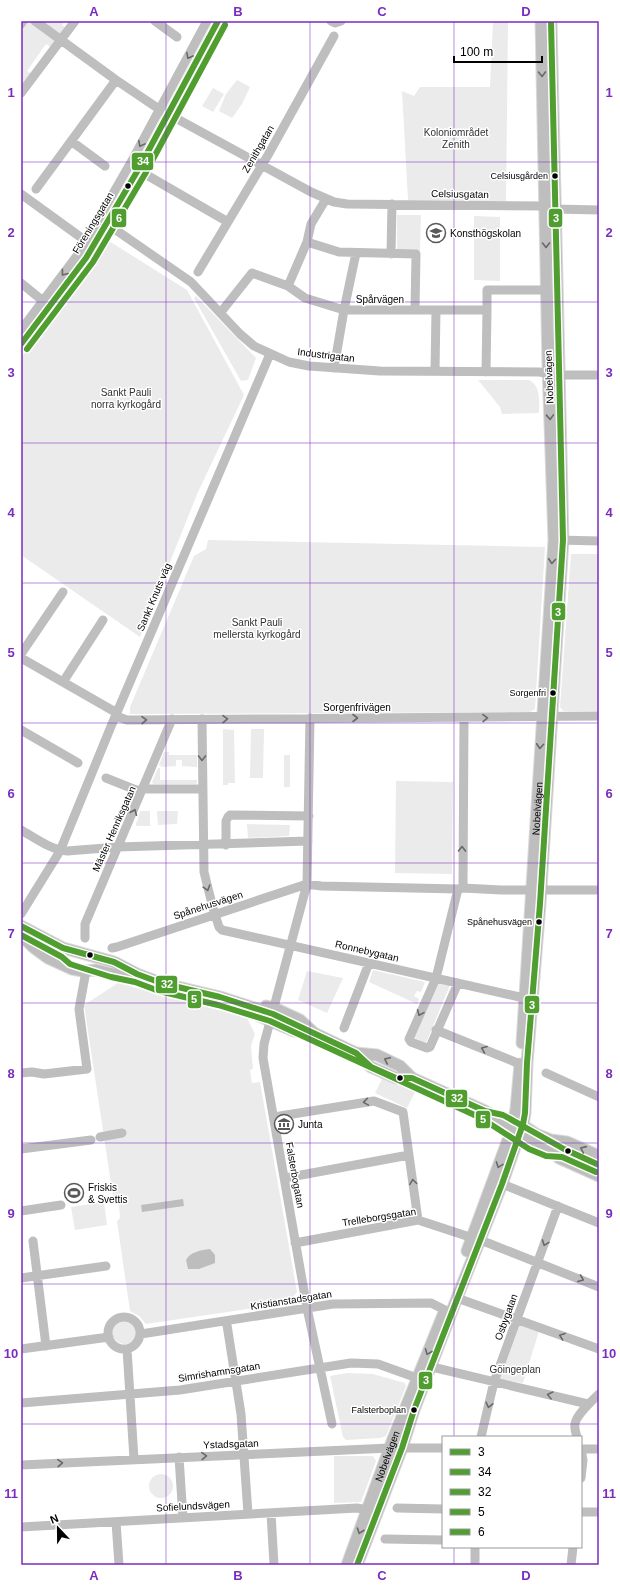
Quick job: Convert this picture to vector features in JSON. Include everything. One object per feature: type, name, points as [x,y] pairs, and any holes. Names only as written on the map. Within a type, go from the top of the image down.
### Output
[{"type":"main road","name":"Nobelvägen","points":[[357,1565],[402,1448],[414,1410],[432,1367],[457,1298],[476,1239],[517,1127],[525,1113],[536,890],[558,540],[550,208],[541,21]]},
{"type":"main road","name":"Nobelvägen","points":[[551,21],[550,208],[547,290],[554,374]]},
{"type":"main road","name":"Nobelvägen","points":[[348,1565],[367,1510],[417,1378],[476,1239],[502,1184],[517,1127],[524,998],[536,890]]},
{"type":"main road","points":[[21,926],[62,948],[114,962],[137,974],[161,983]]},
{"type":"main road","points":[[21,938],[28,942],[32,948],[48,958],[72,969],[86,971],[96,970],[136,980],[161,983],[220,997],[246,1012],[273,1015],[294,1031],[314,1033],[356,1053],[372,1068],[396,1078],[412,1078],[517,1127],[551,1140],[567,1142],[599,1156]]},
{"type":"main road","points":[[517,1127],[528,1139],[548,1148],[559,1158],[599,1176]]},
{"type":"street","name":"Celsiusgatan","points":[[35,21],[116,80],[159,109],[326,199],[340,203],[599,210]]},
{"type":"street","points":[[21,93],[75,21]]},
{"type":"street","points":[[155,21],[177,37]]},
{"type":"street","name":"Föreningsgatan","points":[[103,221],[159,109],[207,21]]},
{"type":"street","name":"Föreningsgatan","points":[[21,344],[86,258],[90,243],[103,221],[138,170],[218,21]]},
{"type":"street","name":"Zenithgatan","points":[[198,272],[262,165],[334,36]]},
{"type":"street","points":[[36,189],[116,80]]},
{"type":"street","points":[[71,141],[105,166]]},
{"type":"street","points":[[138,170],[228,222]]},
{"type":"street","points":[[21,194],[90,243]]},
{"type":"street","points":[[288,286],[307,242],[311,224],[326,199]]},
{"type":"street","points":[[391,254],[392,204]]},
{"type":"street","name":"Industrigatan","points":[[103,221],[191,282],[221,312],[240,334],[254,346],[289,362],[309,366],[380,371],[599,374]]},
{"type":"street","points":[[307,242],[339,252],[416,254],[415,310]]},
{"type":"street","name":"Föreningsgatan","points":[[21,330],[79,253],[90,243]]},
{"type":"street","points":[[334,368],[356,253]]},
{"type":"street","name":"Spårvägen","points":[[221,312],[252,273],[288,286],[305,298],[344,310],[487,310]]},
{"type":"street","points":[[21,283],[44,301]]},
{"type":"street","points":[[486,372],[487,290],[547,290]]},
{"type":"street","points":[[436,310],[436,371]]},
{"type":"street","name":"Sankt Knuts väg","points":[[21,914],[60,850],[116,714],[270,354]]},
{"type":"street","points":[[558,540],[599,541]]},
{"type":"street","points":[[21,654],[63,592]]},
{"type":"street","points":[[63,682],[103,620]]},
{"type":"street","name":"Sorgenfrivägen","points":[[21,658],[127,720],[599,716]]},
{"type":"street","name":"Falsterbogatan","points":[[310,718],[307,884],[263,1050],[263,1058],[307,1308],[332,1424]]},
{"type":"street","points":[[458,983],[436,1030],[430,1047],[427,1048],[411,1042],[409,1039],[436,978],[460,888],[464,718]]},
{"type":"street","name":"Mäster Henriksgatan","points":[[85,938],[85,924],[170,731],[172,719]]},
{"type":"street","points":[[202,719],[204,878],[215,914]]},
{"type":"street","points":[[21,730],[78,763]]},
{"type":"street","points":[[106,778],[136,790],[202,789]]},
{"type":"street","points":[[226,845],[226,821],[230,815],[309,816]]},
{"type":"street","points":[[21,830],[60,850],[308,842]]},
{"type":"street","name":"Spånehusvägen","points":[[112,948],[307,884],[321,886],[599,890]]},
{"type":"street","name":"Ronnebygatan","points":[[215,914],[219,927],[222,930],[524,998]]},
{"type":"street","points":[[344,1028],[369,963]]},
{"type":"street","points":[[21,1073],[32,1072],[44,1074],[88,1069],[78,1009],[86,971]]},
{"type":"street","points":[[436,1030],[520,1064]]},
{"type":"street","points":[[546,1073],[599,1097]]},
{"type":"street","points":[[274,1117],[374,1100],[403,1112],[418,1220]]},
{"type":"street","points":[[21,1149],[122,1133]]},
{"type":"street","points":[[285,1178],[409,1155]]},
{"type":"street","points":[[502,1184],[599,1223]]},
{"type":"street","points":[[21,1210],[61,1205]]},
{"type":"street","name":"Osbygatan","points":[[481,1436],[494,1382],[558,1206]]},
{"type":"street","name":"Trelleborgsgatan","points":[[296,1243],[418,1220],[476,1239],[599,1287]]},
{"type":"street","points":[[33,1241],[46,1346]]},
{"type":"street","points":[[21,1278],[106,1266]]},
{"type":"street","points":[[457,1298],[599,1349]]},
{"type":"street","name":"Kristianstadsgatan","points":[[140,1334],[333,1304],[431,1303],[445,1310]]},
{"type":"street","points":[[122,1317],[129,1317],[135,1321],[139,1327],[140,1334],[137,1343],[127,1349],[116,1346],[109,1337],[109,1329],[112,1322],[122,1317]]},
{"type":"street","points":[[227,1325],[237,1381],[248,1514]]},
{"type":"street","points":[[21,1349],[109,1337]]},
{"type":"street","points":[[127,1349],[134,1459]]},
{"type":"street","name":"Simrishamnsgatan","points":[[21,1403],[180,1390],[351,1363],[378,1364],[417,1378]]},
{"type":"street","points":[[432,1367],[588,1404]]},
{"type":"street","points":[[577,1436],[575,1422],[588,1404],[599,1394]]},
{"type":"street","name":"Ystadsgatan","points":[[21,1465],[390,1448],[442,1448]]},
{"type":"street","points":[[582,1449],[599,1449]]},
{"type":"street","points":[[582,1454],[582,1469]]},
{"type":"street","points":[[179,1457],[183,1518]]},
{"type":"street","name":"Sofielundsvägen","points":[[21,1527],[357,1508],[367,1510]]},
{"type":"street","points":[[398,1508],[442,1509]]},
{"type":"street","points":[[582,1512],[599,1512]]},
{"type":"street","points":[[271,1513],[274,1565]]},
{"type":"street","points":[[116,1522],[119,1565]]},
{"type":"street","points":[[385,1539],[442,1540]]},
{"type":"street","points":[[475,1548],[475,1565]]},
{"type":"street","points":[[570,1565],[573,1548]]},
{"type":"green space","points":[[28,21],[65,21],[62,25],[66,28],[52,48],[46,44],[27,71],[32,74],[21,90],[21,30]]},
{"type":"green space","name":"Koloniområdet Zenith","points":[[493,21],[508,21],[506,201],[408,200],[402,91],[414,96],[420,87],[490,87]]},
{"type":"green space","points":[[237,80],[250,87],[242,104],[232,118],[219,111],[226,94]]},
{"type":"green space","points":[[213,88],[224,94],[213,112],[202,106]]},
{"type":"green space","points":[[397,215],[421,215],[420,252],[397,251]]},
{"type":"green space","points":[[474,216],[500,217],[500,281],[474,280]]},
{"type":"green space","name":"Sankt Pauli norra kyrkogård","points":[[109,241],[187,290],[244,395],[198,492],[140,637],[21,555],[21,358]]},
{"type":"green space","points":[[196,296],[256,358],[248,380],[241,381],[194,298]]},
{"type":"green space","points":[[478,380],[529,380],[533,382],[536,386],[539,399],[539,413],[502,414],[500,407]]},
{"type":"green space","name":"Sankt Pauli mellersta kyrkogård","points":[[208,540],[545,547],[535,709],[530,712],[361,713],[360,711],[356,711],[354,713],[130,714],[130,707],[194,556],[206,549]]},
{"type":"green space","points":[[571,554],[599,554],[599,711],[565,711],[560,707]]},
{"type":"green space","points":[[223,729],[234,730],[235,783],[228,783],[228,785],[223,785]]},
{"type":"green space","points":[[251,729],[264,729],[263,778],[250,778]]},
{"type":"green space","points":[[164,752],[169,752],[169,755],[197,755],[197,767],[182,766],[182,760],[176,760],[176,766],[163,767],[159,765]]},
{"type":"green space","points":[[284,755],[290,755],[290,787],[284,787]]},
{"type":"green space","points":[[158,768],[160,768],[160,780],[197,780],[197,782],[196,784],[153,784],[152,782]]},
{"type":"green space","points":[[396,781],[453,782],[452,874],[395,873]]},
{"type":"green space","points":[[140,811],[150,811],[150,826],[136,826]]},
{"type":"green space","points":[[157,811],[178,811],[177,824],[158,825]]},
{"type":"green space","points":[[247,824],[290,825],[289,836],[248,838]]},
{"type":"green space","points":[[373,970],[425,982],[421,992],[417,991],[414,996],[419,999],[417,1004],[369,982]]},
{"type":"green space","points":[[307,971],[343,978],[327,1013],[298,1000]]},
{"type":"green space","points":[[435,979],[450,985],[426,1043],[411,1036]]},
{"type":"green space","points":[[118,983],[247,1018],[255,1034],[251,1046],[253,1069],[250,1070],[252,1083],[260,1082],[297,1292],[288,1303],[146,1324],[139,1316],[130,1311],[117,1221],[120,1218],[119,1205],[114,1203],[84,1005]]},
{"type":"green space","points":[[383,1077],[415,1092],[407,1108],[375,1093]]},
{"type":"green space","points":[[104,1202],[107,1225],[75,1230],[71,1207]]},
{"type":"green space","points":[[125,1318],[134,1322],[138,1331],[134,1340],[125,1344],[116,1340],[112,1331],[116,1322]]},
{"type":"green space","name":"Göingeplan","points":[[520,1324],[539,1331],[523,1383],[500,1379]]},
{"type":"green space","points":[[347,1373],[373,1374],[405,1383],[406,1386],[386,1436],[380,1438],[346,1440],[343,1437],[330,1376]]},
{"type":"green space","points":[[334,1456],[373,1456],[376,1461],[361,1502],[334,1503]]},
{"type":"green space","points":[[161,1474],[169,1478],[173,1486],[169,1494],[161,1498],[153,1494],[149,1486],[153,1478]]},
{"type":"shaded area","points":[[183,1199],[184,1206],[142,1212],[141,1205]]},
{"type":"shaded area","points":[[210,1249],[215,1255],[215,1263],[199,1269],[188,1269],[186,1260],[190,1255]]},
{"type":"transit line","name":"34","points":[[21,344],[86,258],[138,170],[218,21]]},
{"type":"transit line","name":"3","points":[[357,1565],[402,1448],[414,1410],[502,1184],[523,1124],[525,1113],[527,1063],[540,904],[563,540],[551,21]]},
{"type":"transit line","name":"6","points":[[27,349],[93,262],[145,174],[225,25]]},
{"type":"transit line","name":"32","points":[[21,926],[63,948],[114,962],[137,974],[161,983],[220,997],[273,1014],[356,1053],[371,1067],[396,1078],[412,1078],[485,1111],[503,1115],[564,1149],[599,1165]]},
{"type":"transit line","name":"5","points":[[21,935],[62,957],[70,964],[111,977],[135,982],[159,991],[218,1005],[270,1021],[481,1118],[529,1149],[546,1156],[562,1157],[596,1172]]},
{"type":"place","name":"Celsiusgården","points":[[555,176]]},
{"type":"place","name":"Konsthögskolan","points":[[436,233]]},
{"type":"place","name":"Sorgenfri","points":[[553,693]]},
{"type":"place","name":"Spånehusvägen","points":[[539,922]]},
{"type":"place","name":"Junta","points":[[284,1124]]},
{"type":"place","name":"Friskis & Svettis","points":[[74,1193]]},
{"type":"place","name":"Falsterboplan","points":[[414,1410]]}]
